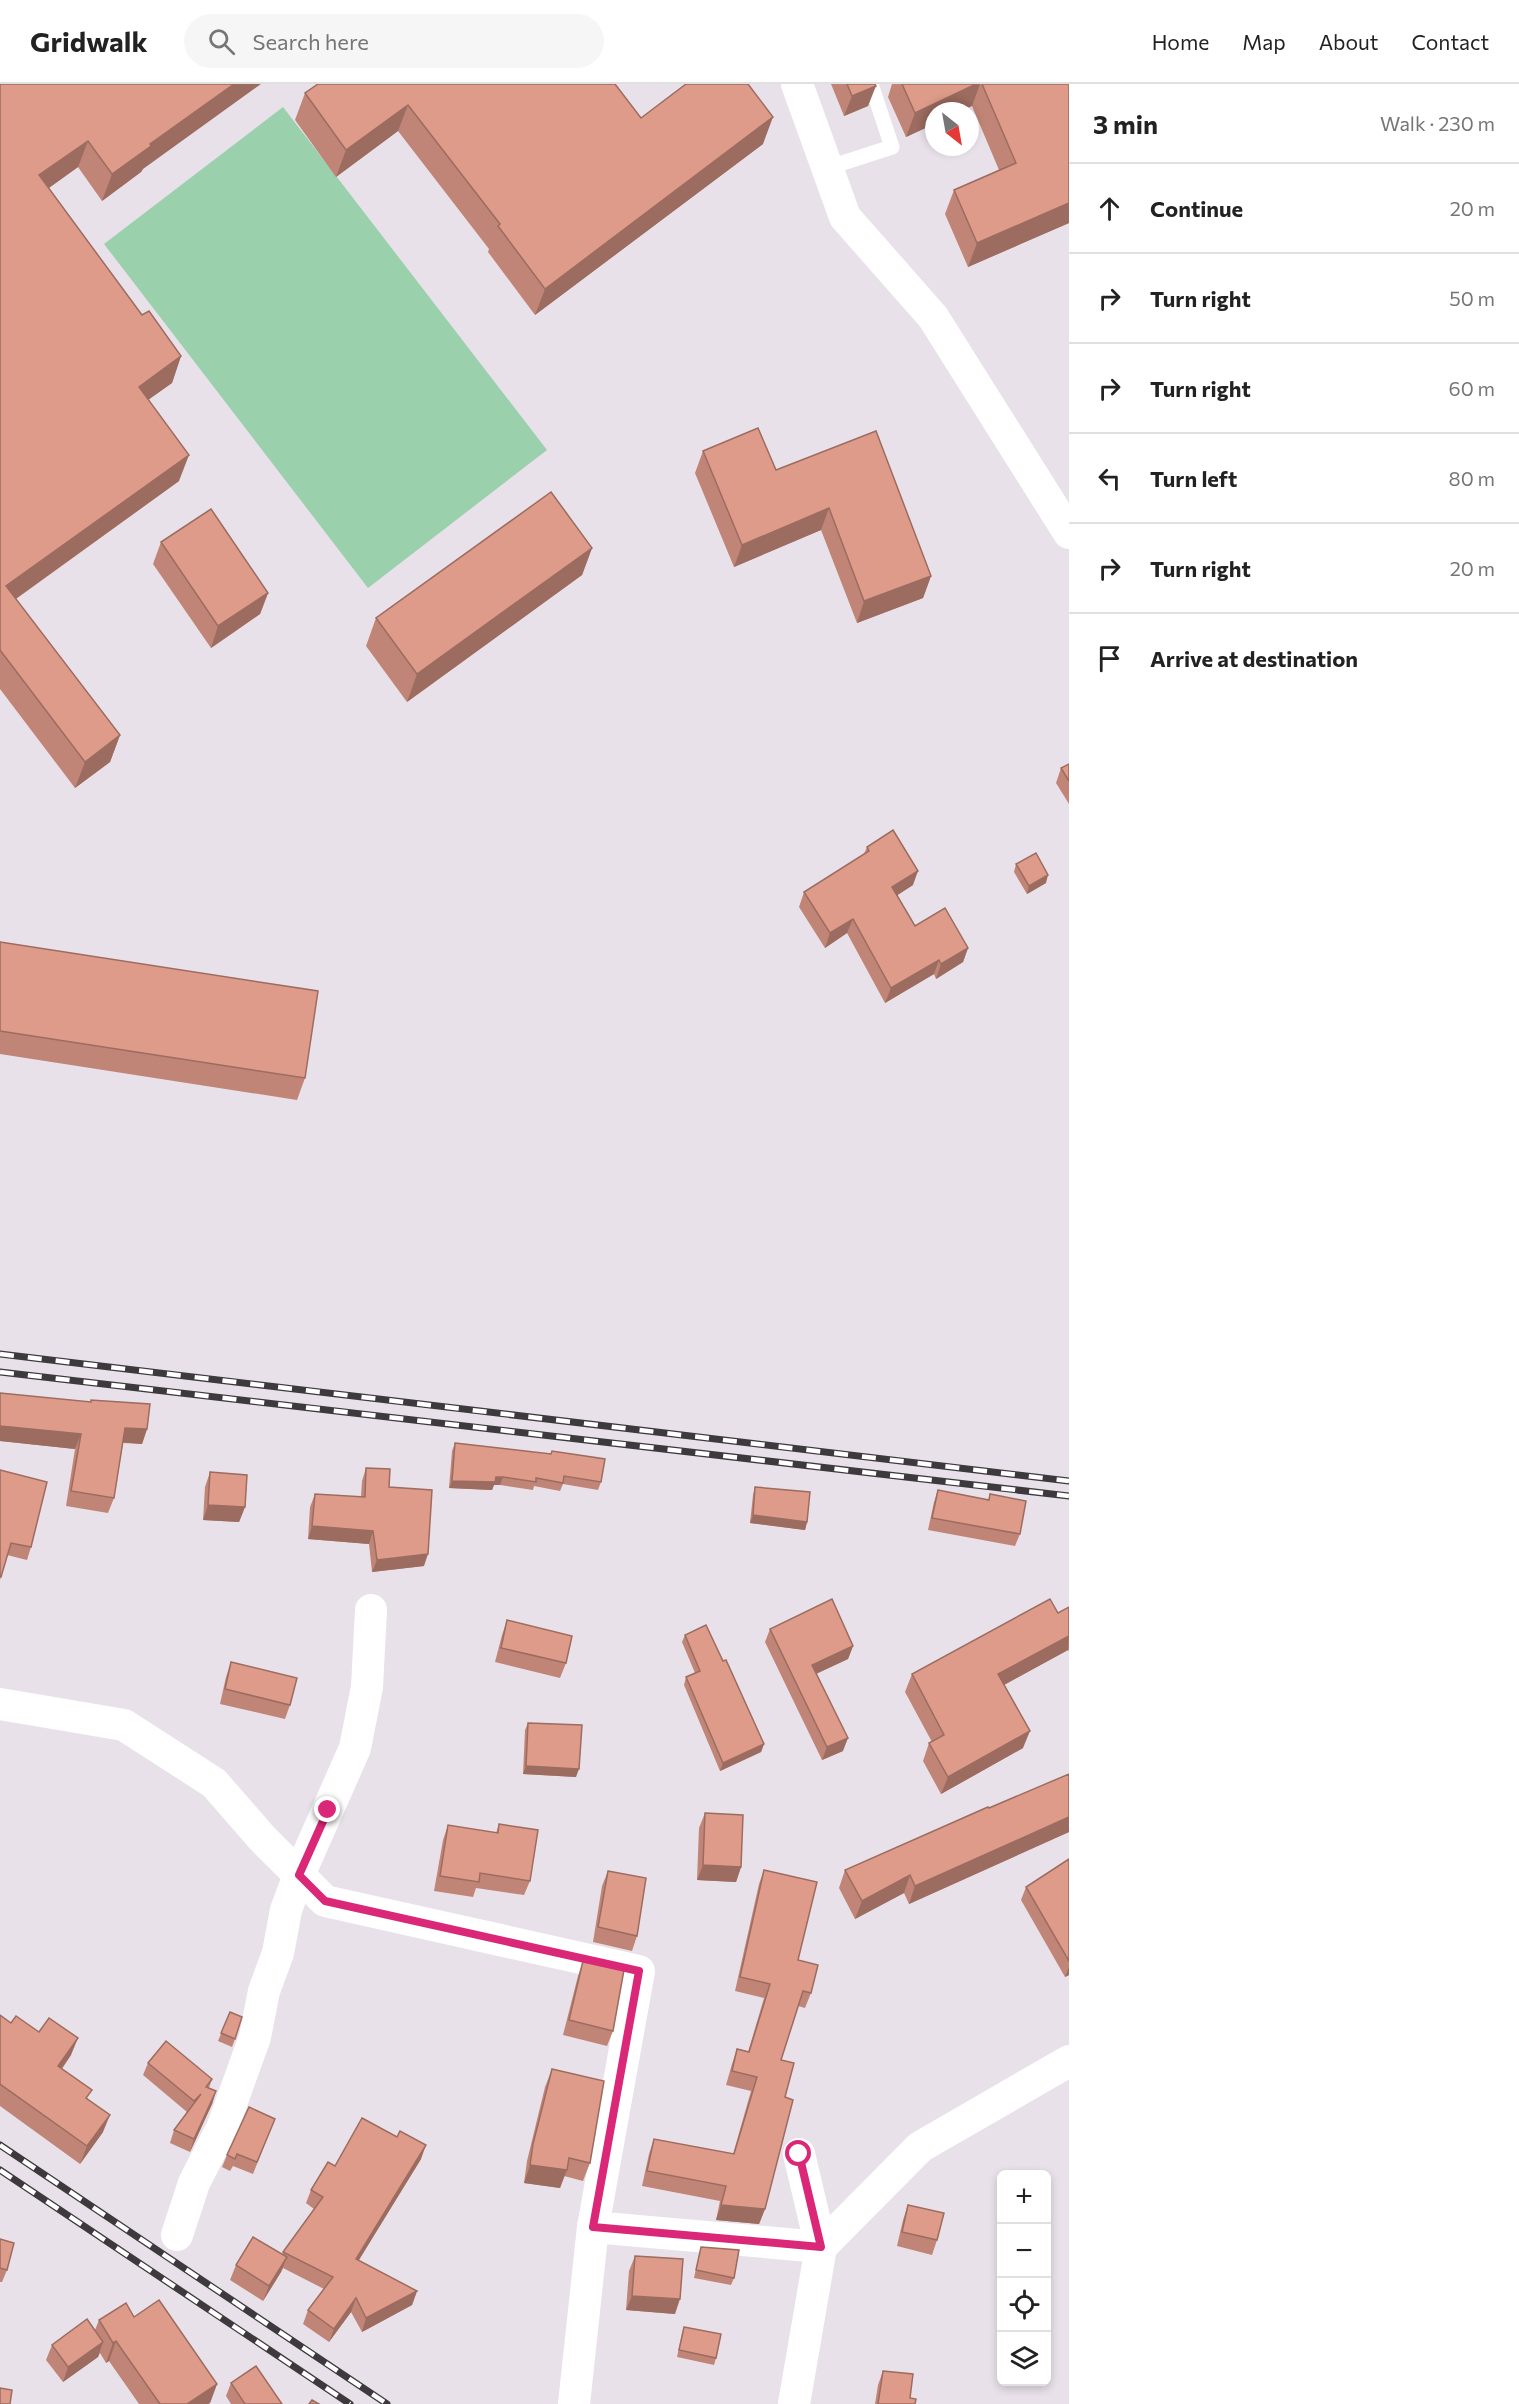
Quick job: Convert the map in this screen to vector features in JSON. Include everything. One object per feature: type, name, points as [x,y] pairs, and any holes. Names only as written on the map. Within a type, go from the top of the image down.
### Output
[{"type":"street","points":[[797,84],[845,217],[933,317],[1069,533]]},
{"type":"street","points":[[177,2235],[194,2183],[224,2126],[255,2037],[264,1991],[278,1953],[286,1910],[355,1748],[367,1687],[371,1610]]},
{"type":"street","points":[[0,1704],[124,1725],[214,1784],[262,1838],[325,1901],[639,1971],[593,2227],[574,2404]]},
{"type":"street","points":[[821,2247],[920,2147],[1069,2061]]},
{"type":"street","points":[[794,2404],[821,2247],[799,2154]]},
{"type":"street","points":[[593,2227],[821,2247]]},
{"type":"lane","points":[[827,168],[892,147],[871,84]]},
{"type":"green space","points":[[283,107],[547,450],[368,588],[104,244]]},
{"type":"building","points":[[0,84],[234,84],[112,174],[88,141],[39,175],[142,315],[149,311],[181,356],[139,387],[189,455],[6,586],[120,735],[85,762],[0,650]]},
{"type":"building","points":[[318,84],[615,84],[641,118],[686,84],[748,84],[773,117],[545,289],[498,226],[500,224],[408,105],[346,150],[305,93]]},
{"type":"building","points":[[847,84],[875,84],[876,86],[852,96]]},
{"type":"building","points":[[902,84],[976,84],[938,102],[925,102],[925,108],[915,113]]},
{"type":"building","points":[[982,84],[1069,84],[1069,203],[977,243],[954,190],[1016,163]]},
{"type":"building","points":[[758,428],[776,470],[876,431],[931,576],[864,601],[829,508],[742,545],[703,451]]},
{"type":"building","points":[[551,492],[592,548],[417,674],[376,618]]},
{"type":"building","points":[[211,509],[268,593],[218,626],[161,542]]},
{"type":"building","points":[[1069,764],[1069,781],[1061,768]]},
{"type":"building","points":[[893,830],[918,871],[892,887],[915,926],[945,908],[968,948],[941,964],[939,960],[891,988],[853,919],[830,933],[804,892],[869,851],[867,847]]},
{"type":"building","points":[[1036,853],[1048,875],[1029,886],[1016,864]]},
{"type":"building","points":[[0,942],[318,991],[305,1078],[0,1031]]},
{"type":"building","points":[[0,1393],[91,1402],[91,1400],[150,1404],[147,1429],[125,1428],[114,1498],[71,1491],[81,1434],[0,1426]]},
{"type":"building","points":[[455,1443],[551,1454],[552,1451],[605,1459],[601,1482],[564,1476],[563,1483],[536,1478],[536,1482],[503,1477],[496,1477],[495,1482],[452,1481]]},
{"type":"building","points":[[366,1468],[390,1469],[389,1487],[432,1490],[428,1554],[377,1560],[373,1531],[312,1526],[315,1494],[365,1497]]},
{"type":"building","points":[[0,1470],[47,1482],[31,1547],[11,1543],[1,1577],[0,1577]]},
{"type":"building","points":[[210,1472],[247,1475],[245,1507],[208,1505]]},
{"type":"building","points":[[755,1487],[810,1492],[807,1522],[753,1515]]},
{"type":"building","points":[[938,1490],[989,1500],[990,1494],[1026,1501],[1020,1534],[932,1518]]},
{"type":"building","points":[[832,1599],[853,1646],[812,1665],[848,1738],[827,1747],[770,1629]]},
{"type":"building","points":[[1050,1599],[1058,1613],[1069,1607],[1069,1636],[998,1674],[1030,1731],[948,1777],[929,1743],[944,1735],[912,1674]]},
{"type":"building","points":[[507,1620],[572,1636],[566,1663],[501,1648]]},
{"type":"building","points":[[706,1625],[723,1661],[726,1660],[764,1744],[723,1763],[686,1677],[700,1671],[685,1635]]},
{"type":"building","points":[[231,1662],[297,1678],[290,1705],[225,1689]]},
{"type":"building","points":[[528,1723],[582,1725],[579,1769],[526,1766]]},
{"type":"building","points":[[1069,1774],[1069,1817],[915,1886],[910,1875],[862,1901],[845,1870],[988,1807]]},
{"type":"building","points":[[705,1813],[743,1815],[741,1867],[703,1865]]},
{"type":"building","points":[[499,1824],[538,1830],[530,1881],[480,1873],[479,1882],[440,1876],[448,1825],[498,1833]]},
{"type":"building","points":[[1069,1859],[1069,1961],[1026,1887]]},
{"type":"building","points":[[764,1870],[817,1882],[798,1960],[818,1965],[811,1993],[803,1991],[781,2060],[794,2063],[785,2097],[793,2100],[765,2209],[721,2205],[726,2186],[647,2171],[654,2139],[734,2154],[757,2077],[732,2071],[737,2049],[749,2052],[770,1984],[740,1977]]},
{"type":"building","points":[[608,1871],[646,1878],[637,1936],[598,1927]]},
{"type":"building","points":[[583,1961],[624,1970],[613,2031],[569,2020]]},
{"type":"building","points":[[230,2012],[242,2017],[235,2039],[221,2033]]},
{"type":"building","points":[[0,2015],[11,2023],[16,2016],[39,2032],[49,2018],[78,2038],[58,2066],[92,2090],[86,2098],[110,2115],[87,2146],[0,2084]]},
{"type":"building","points":[[166,2041],[212,2079],[206,2087],[216,2091],[194,2139],[174,2130],[201,2094],[194,2101],[148,2063]]},
{"type":"building","points":[[552,2069],[604,2081],[590,2163],[569,2158],[567,2170],[530,2165]]},
{"type":"building","points":[[249,2107],[275,2119],[257,2162],[237,2154],[235,2159],[227,2155]]},
{"type":"building","points":[[362,2118],[397,2137],[400,2131],[426,2145],[356,2259],[417,2291],[366,2318],[356,2298],[334,2329],[308,2310],[333,2277],[283,2252],[323,2197],[311,2190],[328,2162],[335,2166]]},
{"type":"building","points":[[908,2205],[944,2213],[937,2240],[902,2232]]},
{"type":"building","points":[[253,2237],[287,2257],[269,2286],[236,2265]]},
{"type":"building","points":[[0,2239],[14,2243],[7,2270],[0,2268]]},
{"type":"building","points":[[701,2247],[739,2250],[734,2278],[696,2270]]},
{"type":"building","points":[[635,2256],[683,2259],[680,2299],[632,2296]]},
{"type":"building","points":[[159,2300],[217,2384],[187,2404],[160,2404],[116,2341],[113,2343],[99,2320],[126,2303],[134,2317]]},
{"type":"building","points":[[87,2319],[103,2342],[68,2367],[52,2345]]},
{"type":"building","points":[[684,2327],[721,2334],[716,2358],[679,2350]]},
{"type":"building","points":[[256,2366],[282,2404],[245,2404],[231,2383]]},
{"type":"building","points":[[883,2371],[913,2374],[910,2398],[916,2399],[915,2404],[878,2404]]},
{"type":"building","points":[[0,2388],[12,2390],[10,2404],[0,2404]]},
{"type":"railway","points":[[0,1354],[1069,1481]]},
{"type":"railway","points":[[0,1372],[1069,1496]]},
{"type":"railway","points":[[0,2145],[387,2404]]},
{"type":"railway","points":[[0,2170],[350,2404]]},
{"type":"route","points":[[328,1810],[299,1875],[325,1901],[639,1971],[593,2227],[821,2247],[799,2154]]}]
